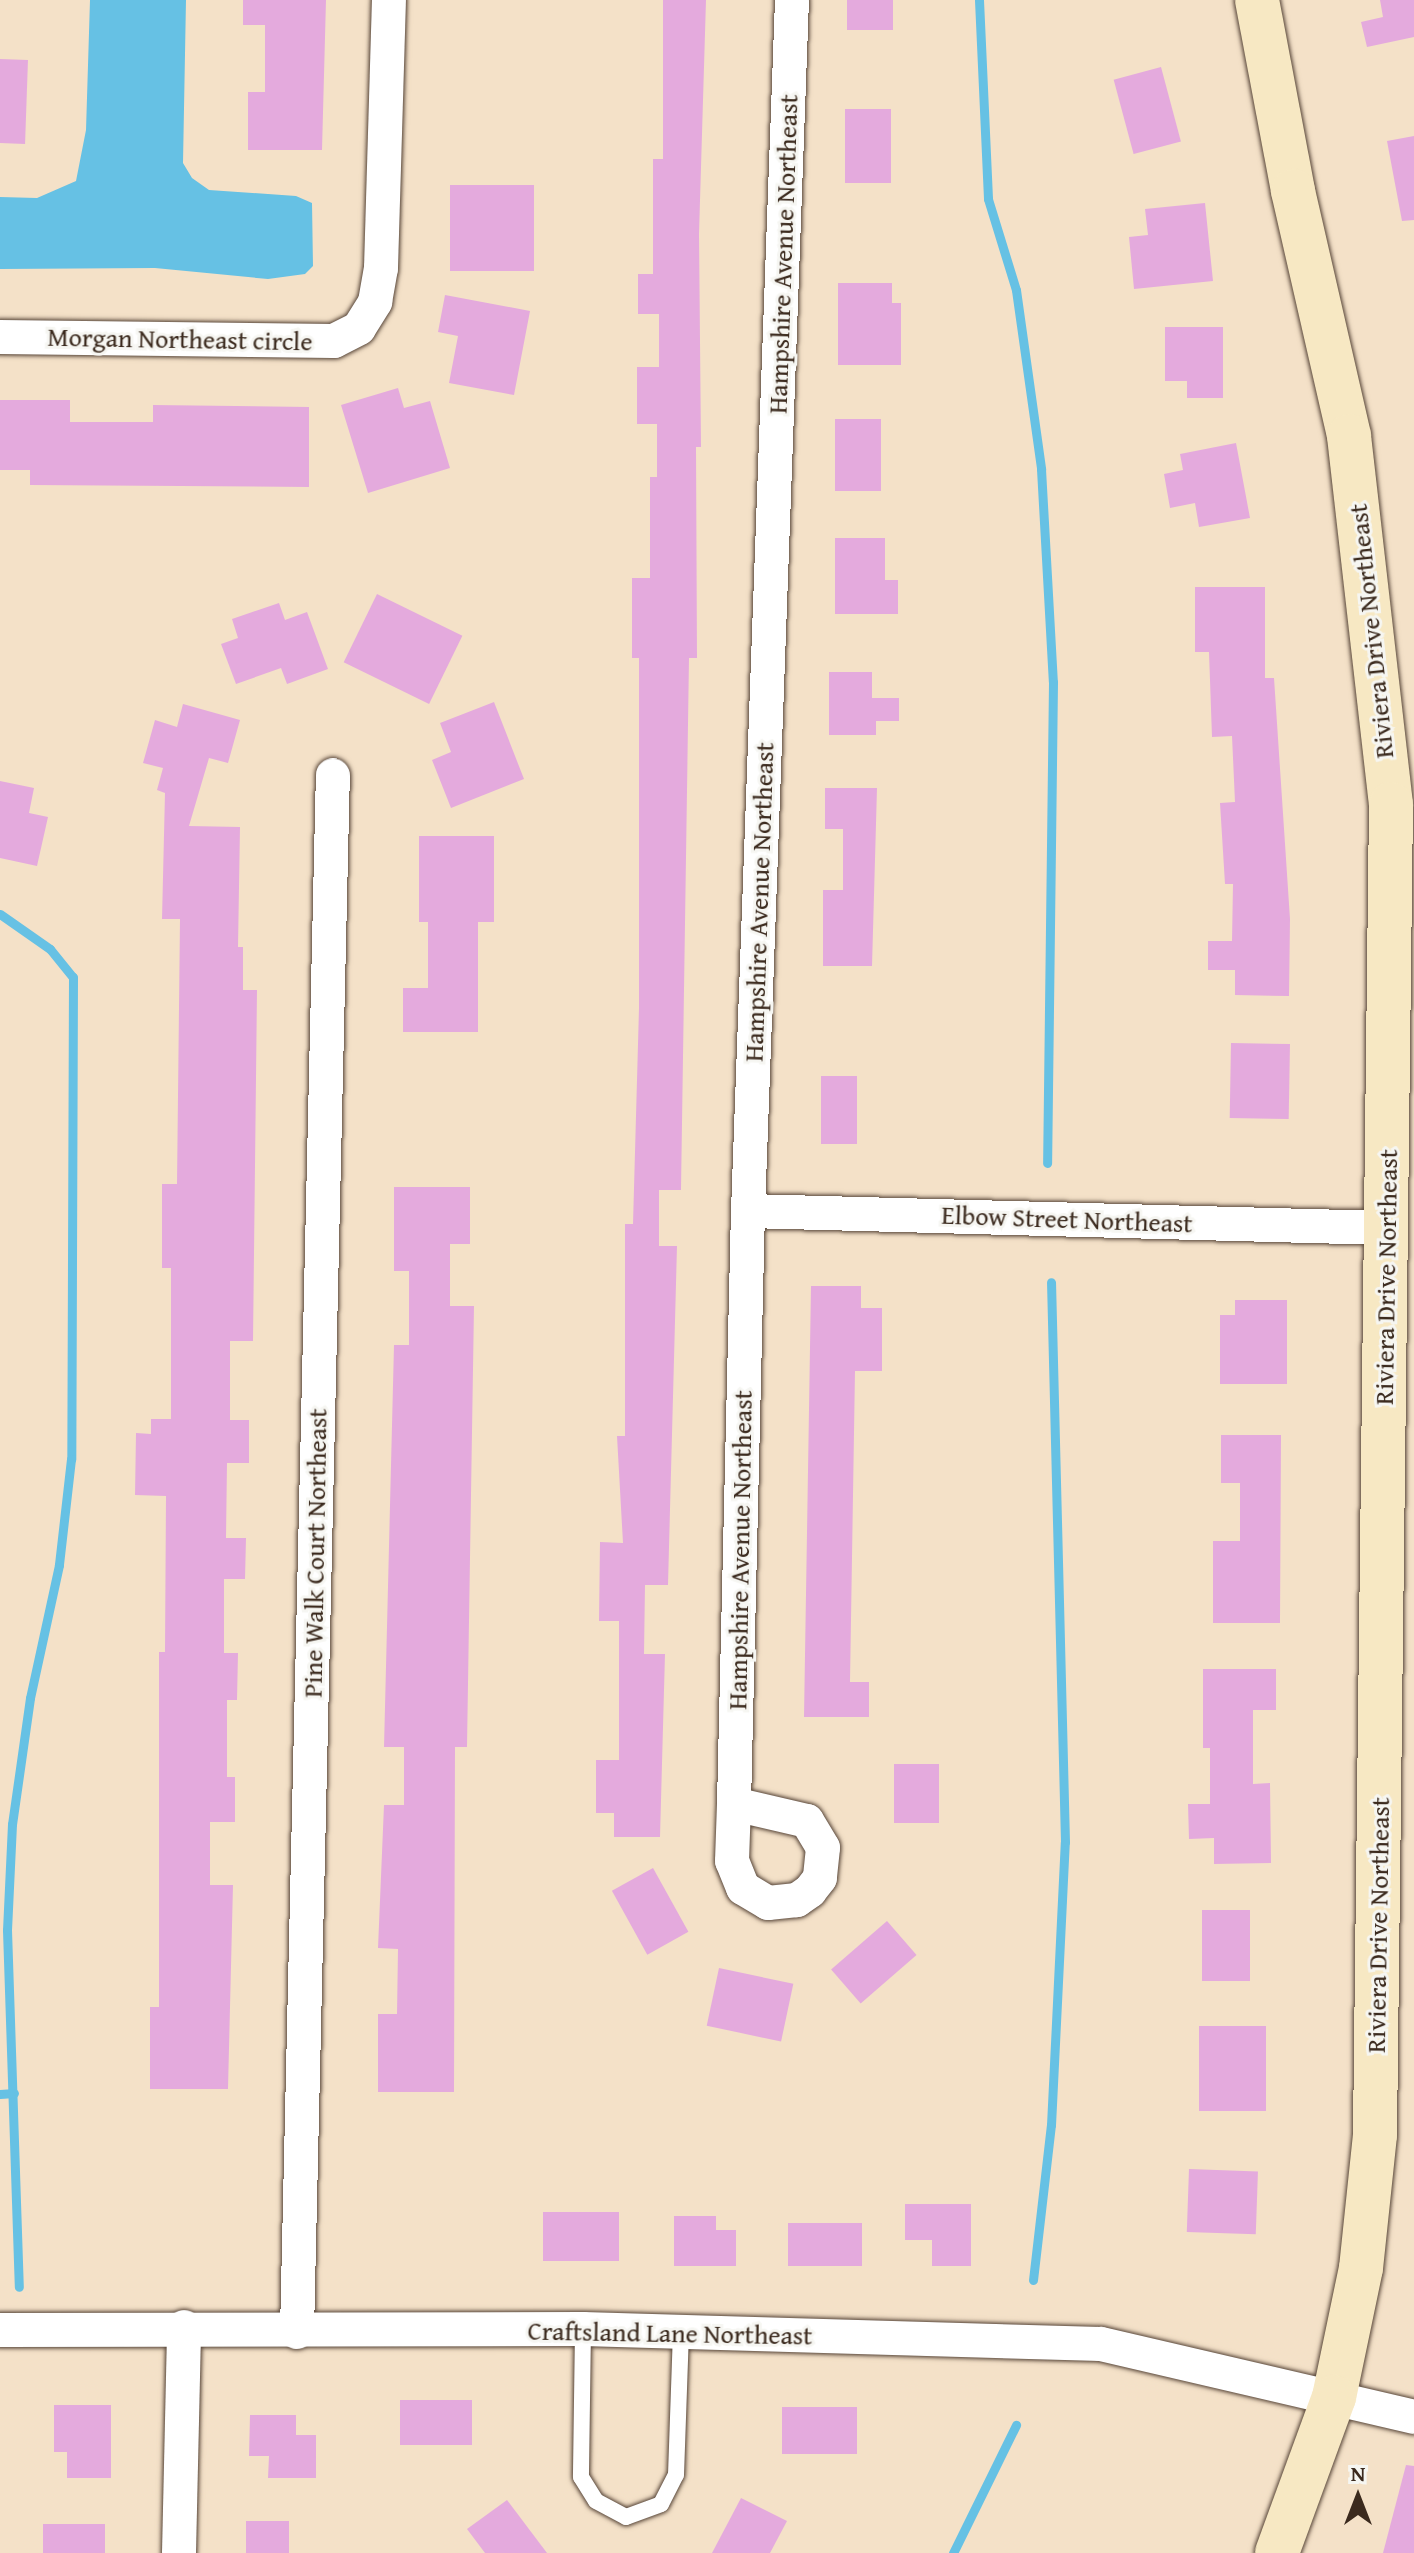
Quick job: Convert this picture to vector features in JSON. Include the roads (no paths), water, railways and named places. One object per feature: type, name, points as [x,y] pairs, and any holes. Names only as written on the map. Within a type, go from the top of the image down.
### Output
[{"type":"street","name":"Morgan Northeast circle","points":[[0,337],[334,341],[359,328],[375,302],[381,268],[389,0]]},
{"type":"street","name":"Hampshire Avenue Northeast","points":[[734,1804],[748,1211],[792,0]]},
{"type":"street","name":"Riviera Drive Northeast","points":[[1257,0],[1293,191],[1349,436],[1391,804],[1403,1062],[1401,1114],[1386,1228],[1375,2135],[1361,2268],[1334,2397],[1277,2553]]},
{"type":"street","name":"Pine Walk Court Northeast","points":[[297,2332],[333,775]]},
{"type":"street","name":"Elbow Street Northeast","points":[[748,1211],[1386,1228]]},
{"type":"street","name":"Craftsland Lane Northeast","points":[[0,2330],[184,2327],[297,2332],[583,2329],[1101,2344],[1414,2417]]},
{"type":"street","points":[[179,2553],[184,2327]]},
{"type":"lane","points":[[583,2329],[581,2477],[596,2501],[626,2517],[661,2504],[676,2475],[681,2332]]},
{"type":"water","points":[[90,0],[186,0],[183,163],[192,178],[209,190],[296,196],[312,203],[313,266],[305,274],[268,279],[155,268],[0,269],[0,197],[37,198],[76,181],[86,130]]},
{"type":"waterway","points":[[979,0],[988,199],[1016,290],[1041,469],[1053,682],[1047,1163]]},
{"type":"waterway","points":[[0,914],[50,949],[73,977],[71,1459],[59,1565],[30,1698],[12,1824],[7,1930],[19,2287]]},
{"type":"waterway","points":[[1033,2280],[1051,2125],[1065,1842],[1051,1282]]},
{"type":"waterway","points":[[0,2094],[14,2093]]},
{"type":"waterway","points":[[953,2553],[1016,2425]]}]
